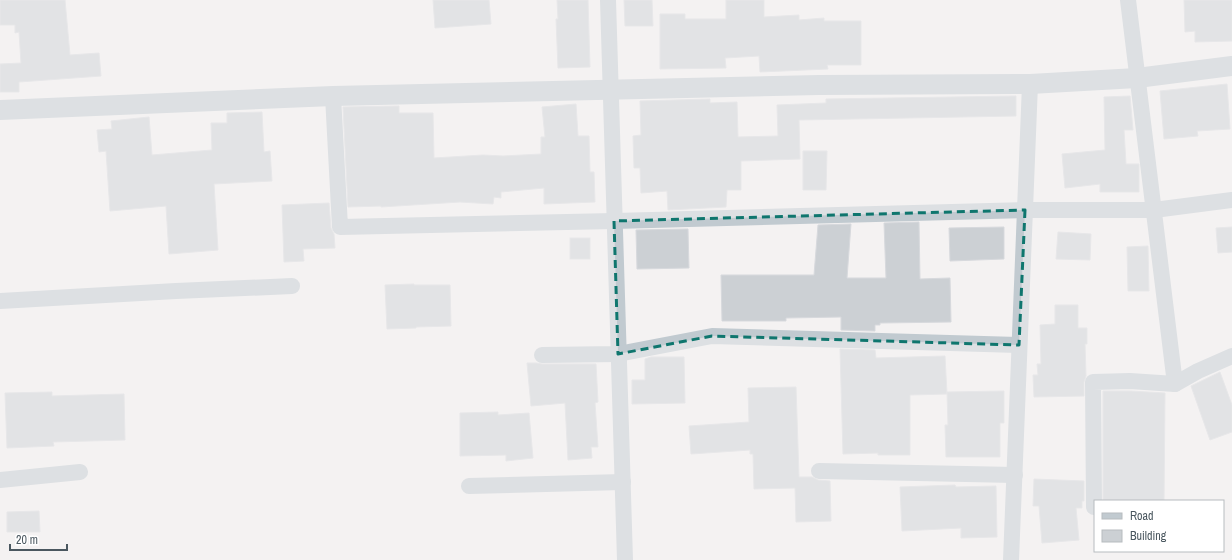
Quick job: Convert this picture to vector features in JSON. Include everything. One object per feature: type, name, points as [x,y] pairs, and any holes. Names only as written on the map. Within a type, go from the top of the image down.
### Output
[{"type":"street","points":[[608,0],[625,560]]},
{"type":"street","points":[[1128,0],[1175,384]]},
{"type":"street","points":[[0,110],[333,96],[819,85],[1030,84],[1137,78],[1232,66]]},
{"type":"street","points":[[1011,560],[1030,84]]},
{"type":"street","points":[[333,96],[340,227],[614,222],[1025,210],[1154,210],[1232,200]]},
{"type":"street","points":[[0,301],[292,286]]},
{"type":"street","points":[[542,355],[618,354],[712,336],[1020,345]]},
{"type":"street","points":[[1094,506],[1093,382],[1130,381],[1175,384],[1198,371],[1232,356]]},
{"type":"street","points":[[819,471],[1015,475]]},
{"type":"street","points":[[0,480],[80,472]]},
{"type":"street","points":[[468,486],[623,482]]},
{"type":"highlighted area","points":[[1025,210],[1019,345],[712,336],[618,354],[614,221]]},
{"type":"building","points":[[0,0],[65,0],[70,55],[99,53],[101,76],[19,82],[19,92],[0,92],[0,64],[21,63],[19,32],[15,33],[15,25],[0,25]]},
{"type":"building","points":[[433,0],[489,0],[491,24],[435,28]]},
{"type":"building","points":[[557,0],[588,0],[590,67],[558,68],[556,19],[558,19]]},
{"type":"building","points":[[624,0],[652,0],[653,26],[625,26]]},
{"type":"building","points":[[726,0],[764,0],[764,17],[799,15],[799,20],[824,18],[824,21],[861,21],[861,65],[827,65],[828,69],[760,72],[759,56],[725,58],[726,68],[660,69],[660,14],[685,14],[685,19],[726,19]]},
{"type":"building","points":[[1184,0],[1232,0],[1232,41],[1195,42],[1195,31],[1185,32]]},
{"type":"building","points":[[1227,84],[1230,129],[1197,131],[1198,136],[1164,139],[1160,91]]},
{"type":"building","points":[[1016,96],[1016,116],[799,120],[800,159],[741,161],[741,190],[727,190],[726,207],[668,210],[667,191],[641,193],[640,168],[634,168],[633,136],[641,135],[640,101],[710,99],[710,103],[737,102],[738,137],[778,136],[777,105],[826,103],[826,99]]},
{"type":"building","points":[[1130,96],[1133,130],[1124,130],[1126,164],[1139,164],[1139,192],[1100,192],[1100,184],[1065,188],[1062,154],[1105,150],[1104,97]]},
{"type":"building","points":[[576,104],[578,136],[589,136],[590,172],[594,172],[595,202],[544,204],[544,188],[501,192],[501,198],[494,197],[493,204],[460,202],[381,207],[348,207],[343,107],[399,106],[399,113],[433,113],[434,158],[541,154],[541,137],[545,137],[542,107]]},
{"type":"building","points":[[262,112],[264,152],[270,151],[272,181],[214,184],[218,250],[169,254],[166,206],[110,211],[106,151],[99,152],[97,130],[112,129],[111,121],[149,117],[152,155],[212,150],[211,123],[227,123],[227,113]]},
{"type":"building","points":[[803,151],[827,151],[826,190],[803,190]]},
{"type":"building","points":[[329,203],[331,228],[334,234],[335,248],[303,249],[304,261],[284,262],[282,205]]},
{"type":"building","points":[[919,222],[920,279],[950,278],[951,322],[880,323],[880,325],[875,325],[875,331],[841,330],[841,317],[786,318],[786,321],[722,321],[721,275],[814,275],[818,225],[851,224],[847,278],[886,278],[884,223]]},
{"type":"building","points":[[1004,227],[1004,259],[950,261],[949,228]]},
{"type":"building","points":[[1232,227],[1232,252],[1218,253],[1216,228]]},
{"type":"building","points":[[688,229],[689,268],[637,269],[636,230]]},
{"type":"building","points":[[1058,232],[1091,234],[1090,260],[1056,259]]},
{"type":"building","points":[[570,238],[590,238],[590,259],[570,259]]},
{"type":"building","points":[[1148,246],[1149,291],[1128,291],[1127,247]]},
{"type":"building","points":[[385,285],[450,285],[451,326],[387,329]]},
{"type":"building","points":[[1055,305],[1078,305],[1078,328],[1087,328],[1087,344],[1085,344],[1086,376],[1084,382],[1084,396],[1034,397],[1033,375],[1038,375],[1037,364],[1041,364],[1040,325],[1055,324]]},
{"type":"building","points":[[840,349],[875,350],[876,358],[945,356],[947,394],[910,395],[910,455],[878,455],[878,453],[843,454]]},
{"type":"building","points":[[651,357],[684,357],[685,403],[632,404],[632,380],[645,380],[645,359]]},
{"type":"building","points":[[527,363],[596,364],[598,402],[595,403],[598,447],[591,447],[592,458],[568,460],[565,403],[531,406]]},
{"type":"building","points":[[1220,372],[1232,405],[1232,432],[1210,440],[1191,386]]},
{"type":"building","points":[[796,387],[799,477],[812,477],[818,480],[830,481],[831,521],[796,522],[795,488],[754,489],[753,454],[750,454],[750,450],[691,454],[689,426],[749,422],[748,388]]},
{"type":"building","points":[[1004,391],[1004,423],[1000,423],[1000,457],[946,457],[945,425],[948,425],[947,392]]},
{"type":"building","points":[[1103,391],[1165,393],[1164,500],[1103,500]]},
{"type":"building","points":[[52,392],[52,396],[124,394],[125,440],[53,442],[54,446],[7,448],[5,393]]},
{"type":"building","points":[[498,412],[498,415],[529,413],[533,458],[506,461],[506,455],[460,456],[460,413]]},
{"type":"building","points":[[1034,479],[1084,481],[1084,501],[1082,501],[1082,508],[1076,508],[1079,540],[1042,543],[1039,506],[1033,506]]},
{"type":"building","points":[[955,485],[956,487],[996,486],[997,537],[961,538],[961,528],[902,531],[900,487]]},
{"type":"building","points":[[39,511],[40,532],[7,532],[7,512]]}]
